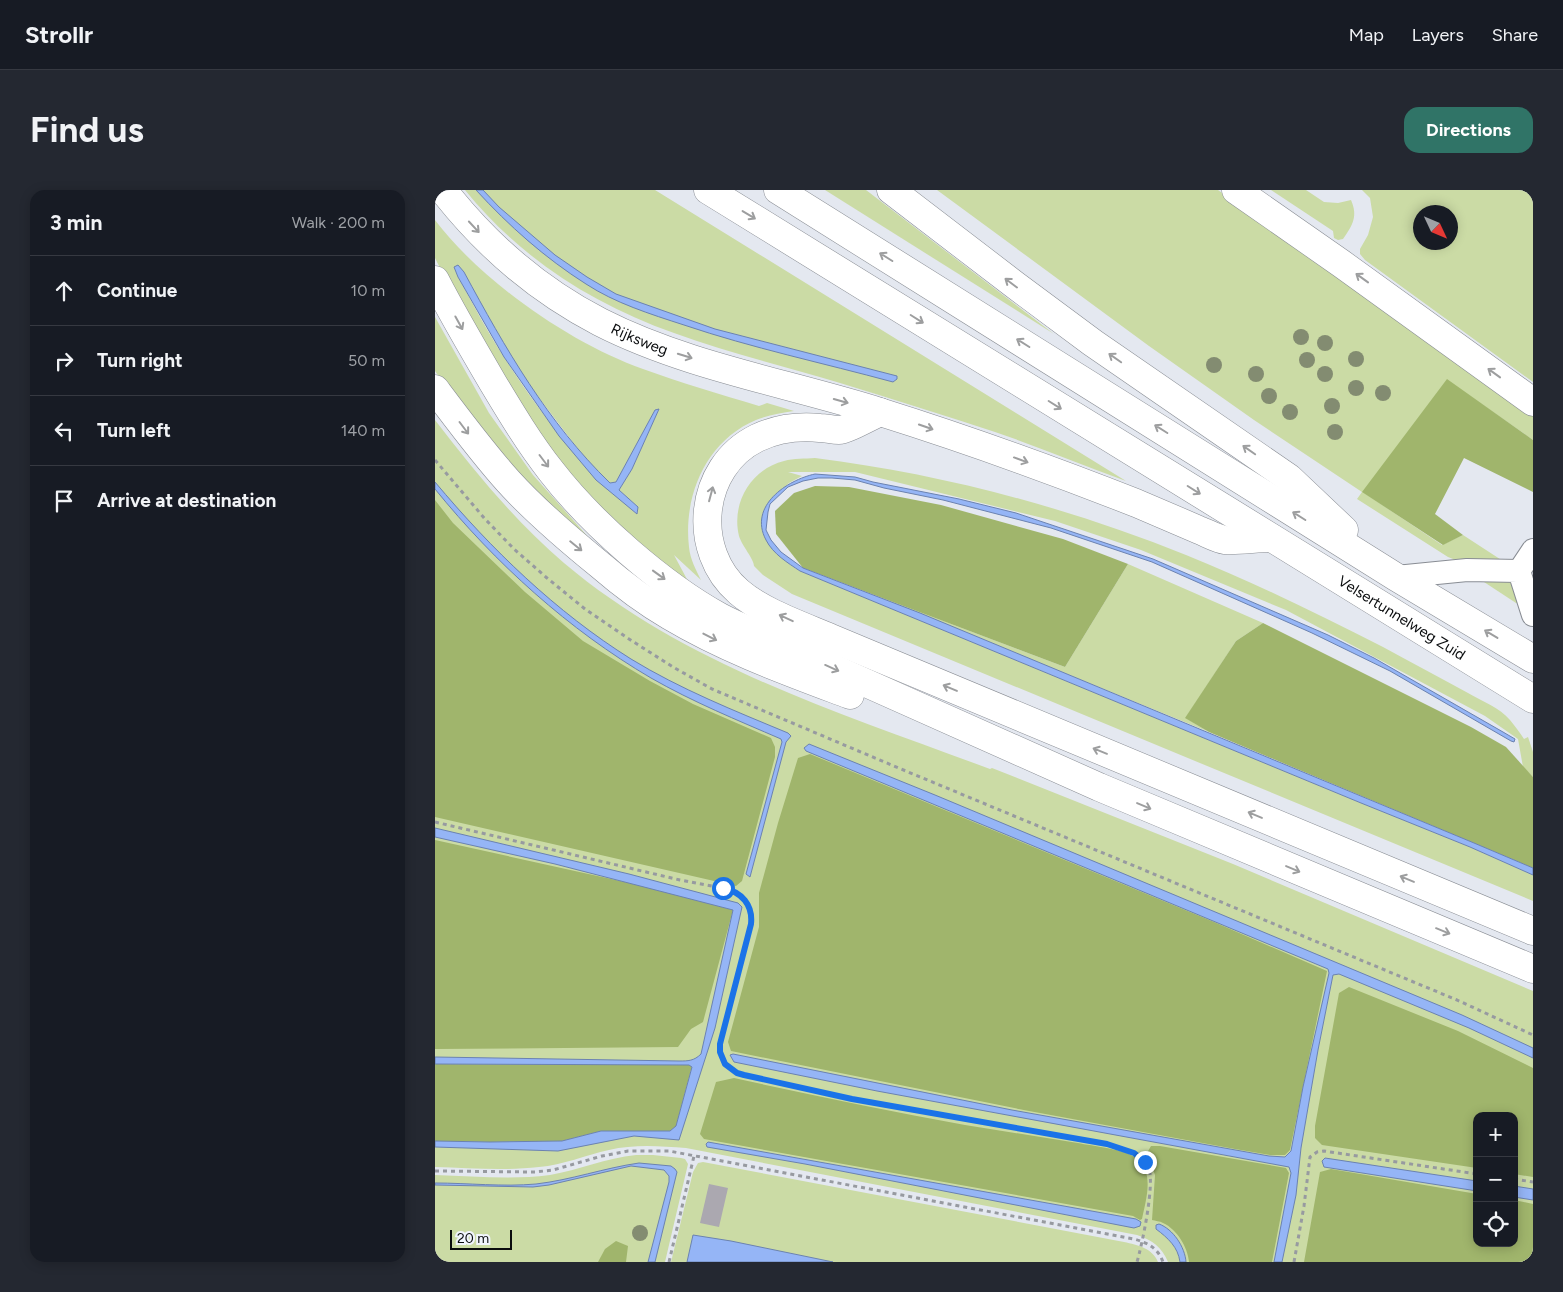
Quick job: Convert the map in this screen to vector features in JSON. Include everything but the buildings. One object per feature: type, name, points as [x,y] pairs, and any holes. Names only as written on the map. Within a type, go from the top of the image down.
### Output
[{"type":"highway","name":"Rijksweg","points":[[443,190],[466,218],[509,261],[537,283],[568,304],[642,341],[690,358],[880,412],[975,444],[1135,503],[1223,540],[1271,538]]},
{"type":"highway","name":"Velsertunnelweg Zuid","points":[[708,190],[1533,699]]},
{"type":"highway","points":[[778,190],[1390,573],[1533,659]]},
{"type":"highway","points":[[891,190],[1015,286],[1289,478],[1390,573]]},
{"type":"highway","points":[[1236,190],[1533,402]]},
{"type":"highway","points":[[435,280],[474,351],[521,429],[547,466],[568,491],[603,527],[650,569],[720,617],[1099,787],[1533,969]]},
{"type":"highway","points":[[435,389],[472,438],[509,482],[562,535],[615,578],[669,616],[726,646],[764,663],[1099,787]]},
{"type":"highway","points":[[880,412],[840,431],[801,428],[767,433],[749,443],[729,459],[713,486],[707,511],[707,526],[711,551],[729,582],[739,592],[751,601],[831,638],[1533,932]]},
{"type":"lane","points":[[1519,570],[1533,550]]},
{"type":"lane","points":[[1390,573],[1519,570]]},
{"type":"lane","points":[[1519,570],[1533,616]]},
{"type":"path","points":[[435,460],[514,549],[547,578],[585,609],[629,639],[673,667],[712,688],[1448,996],[1533,1035]]},
{"type":"path","points":[[435,822],[679,880],[732,890],[739,894],[750,908],[752,915],[720,1044],[722,1059],[731,1069],[744,1075],[780,1084],[1107,1144],[1134,1153],[1141,1157],[1148,1166],[1151,1180],[1137,1262]]},
{"type":"path","points":[[435,1171],[535,1172],[569,1166],[602,1156],[642,1150],[669,1151],[1141,1241],[1157,1251],[1163,1262]]},
{"type":"path","points":[[1294,1262],[1310,1157],[1317,1152],[1324,1151],[1473,1173]]},
{"type":"path","points":[[669,1262],[694,1156]]},
{"type":"path","points":[[1518,1180],[1533,1182]]},
{"type":"green space","points":[[465,190],[655,190],[1126,481],[995,432],[937,413],[715,347],[674,333],[614,308],[559,276],[534,257],[509,237]]},
{"type":"green space","points":[[825,190],[866,190],[1054,334]]},
{"type":"green space","points":[[937,190],[1218,190],[1366,296],[1533,411],[1533,440],[1447,380],[1363,492],[1442,545],[1463,535],[1506,563],[1463,563],[1448,557],[1357,499],[1362,492],[1254,420],[1149,346]]},
{"type":"green space","points":[[1271,190],[1306,190],[1324,202],[1338,203],[1351,200],[1354,211],[1352,225],[1343,239],[1338,240],[1334,238],[1333,231]]},
{"type":"green space","points":[[1362,190],[1533,190],[1533,382],[1365,260],[1360,254],[1360,249],[1368,235],[1373,217],[1370,198]]},
{"type":"green space","points":[[435,220],[454,243],[502,287],[529,308],[587,344],[615,358],[686,384],[759,406],[767,403],[794,411],[761,418],[739,429],[711,456],[701,472],[694,490],[688,528],[689,547],[693,564],[701,580],[674,555],[689,583],[660,561],[587,497],[551,456],[435,258]],"holes":[[[454,267],[464,272],[493,327],[527,382],[587,461],[610,483],[616,482],[655,410],[659,409],[632,469],[619,490],[638,507],[637,514],[599,479],[548,420],[492,337]]]},
{"type":"green space","points":[[435,317],[489,413],[533,475],[590,539],[577,538],[470,422],[435,371]]},
{"type":"green space","points":[[1447,379],[1533,440],[1533,492],[1464,458],[1435,514],[1463,535],[1443,545],[1362,492]]},
{"type":"green space","points":[[435,420],[496,495],[564,563],[611,599],[661,631],[714,659],[823,707],[990,769],[992,768],[1233,864],[1533,991],[1533,1262],[1168,1262],[1163,1252],[1156,1245],[1137,1235],[686,1148],[637,1146],[618,1148],[548,1166],[487,1169],[435,1167]]},
{"type":"green space","points":[[815,458],[910,473],[1004,494],[1050,507],[1141,538],[1261,587],[1383,647],[1496,708],[1510,720],[1524,739],[1528,737],[1533,752],[1533,777],[1523,767],[1518,739],[1485,716],[1286,610],[1141,550],[1055,521],[855,472],[788,472],[802,476],[789,483],[765,508],[763,533],[792,566],[800,571],[1470,847],[1533,875],[1533,901],[792,594],[763,575],[754,566],[739,536],[737,524],[738,511],[746,489],[762,471],[784,461]]},
{"type":"green space","points":[[815,486],[849,487],[941,505],[1063,539],[1128,564],[1065,667],[803,568],[776,534],[775,511],[794,493]]},
{"type":"green space","points":[[435,500],[453,523],[525,592],[583,641],[693,704],[771,738],[775,747],[775,757],[742,881],[736,886],[435,817]]},
{"type":"green space","points":[[1128,564],[1263,623],[1236,641],[1186,718],[1209,732],[849,585],[1065,667]]},
{"type":"green space","points":[[1481,577],[1509,580],[1513,584],[1520,604],[1484,582]]},
{"type":"green space","points":[[1263,623],[1471,727],[1506,747],[1533,777],[1533,868],[1209,732],[1185,718],[1236,641]]},
{"type":"green space","points":[[810,754],[1327,971],[1290,1150],[1285,1155],[1270,1155],[1235,1149],[1029,1111],[731,1051],[728,1042],[759,927],[759,893],[798,758]]},
{"type":"green space","points":[[435,840],[652,888],[733,910],[703,1022],[691,1029],[678,1047],[435,1049]]},
{"type":"green space","points":[[1349,987],[1458,1031],[1533,1068],[1533,1177],[1518,1175],[1518,1112],[1473,1112],[1473,1167],[1322,1145],[1315,1138],[1315,1126],[1339,993]]},
{"type":"green space","points":[[435,1064],[692,1066],[676,1126],[670,1131],[601,1131],[562,1141],[490,1142],[435,1141]]},
{"type":"green space","points":[[734,1078],[936,1120],[1124,1152],[1136,1158],[1146,1171],[1148,1186],[1142,1219],[704,1139],[700,1134],[716,1082]]},
{"type":"green space","points":[[1151,1146],[1286,1168],[1289,1173],[1272,1262],[1189,1262],[1184,1245],[1177,1234],[1168,1226],[1152,1220],[1155,1175],[1147,1153]]},
{"type":"green space","points":[[636,1155],[681,1158],[685,1159],[688,1164],[665,1262],[435,1262],[435,1175],[521,1177],[550,1175]]},
{"type":"green space","points":[[703,1162],[1129,1243],[1148,1250],[1158,1262],[671,1262],[693,1172],[698,1163]]},
{"type":"green space","points":[[1331,1169],[1473,1193],[1473,1247],[1518,1247],[1518,1201],[1533,1204],[1533,1262],[1304,1262],[1320,1172]]},
{"type":"green space","points":[[616,1241],[628,1246],[626,1262],[598,1262],[605,1249]]},
{"type":"water","points":[[476,190],[483,190],[499,207],[555,255],[616,294],[715,329],[897,376],[897,379],[893,382],[735,341],[633,308],[597,291],[571,274],[514,229]]},
{"type":"water","points":[[458,265],[464,272],[495,329],[547,410],[588,460],[610,483],[616,482],[655,410],[659,409],[632,469],[619,490],[638,507],[637,514],[596,480],[559,436],[504,357],[458,277],[454,267]]},
{"type":"water","points":[[815,474],[855,477],[1016,513],[1153,559],[1328,635],[1374,658],[1515,739],[1514,742],[1390,671],[1312,633],[1152,562],[1051,528],[943,500],[855,480],[832,478],[803,481],[788,487],[770,504],[768,512],[766,530],[771,540],[781,552],[803,568],[920,613],[1474,843],[1533,868],[1533,875],[1470,847],[800,571],[781,558],[769,545],[762,528],[762,516],[773,496],[793,482]]},
{"type":"water","points":[[435,482],[456,507],[526,578],[603,641],[669,680],[791,736],[786,742],[750,877],[746,874],[782,742],[781,739],[667,687],[591,639],[562,617],[508,569],[435,489]]},
{"type":"water","points":[[809,744],[1462,1015],[1533,1048],[1533,1058],[1469,1028],[1339,974],[1333,975],[1301,1148],[1296,1195],[1282,1262],[1274,1262],[1291,1173],[1289,1167],[877,1091],[734,1062],[730,1055],[733,1054],[1012,1110],[1269,1156],[1285,1157],[1291,1151],[1303,1087],[1329,973],[1328,969],[806,751],[804,748]]},
{"type":"water","points":[[435,828],[629,874],[738,903],[742,907],[715,1028],[679,1140],[634,1136],[558,1151],[435,1147],[435,1141],[562,1141],[601,1131],[670,1131],[676,1126],[692,1067],[689,1065],[435,1064],[435,1057],[679,1061],[688,1061],[696,1058],[701,1054],[733,910],[555,864],[435,837]]},
{"type":"water","points":[[708,1142],[1136,1219],[1141,1222],[1140,1226],[1134,1228],[805,1164],[707,1147],[706,1144]]},
{"type":"water","points":[[1325,1158],[1473,1180],[1473,1190],[1324,1167],[1322,1161]]},
{"type":"water","points":[[639,1163],[671,1166],[677,1172],[655,1262],[648,1262],[669,1182],[669,1176],[664,1170],[631,1166],[533,1187],[435,1185],[435,1183],[536,1184]]},
{"type":"water","points":[[1518,1187],[1533,1189],[1533,1200],[1518,1198]]},
{"type":"water","points":[[1159,1224],[1169,1230],[1177,1239],[1183,1250],[1186,1262],[1180,1262],[1172,1243],[1156,1229],[1156,1225]]},
{"type":"water","points":[[693,1235],[731,1241],[833,1262],[687,1262]]},
{"type":"route","points":[[723,888],[739,894],[750,908],[752,915],[720,1044],[722,1059],[725,1064],[737,1073],[852,1099],[1107,1144],[1134,1153],[1145,1162]]}]
